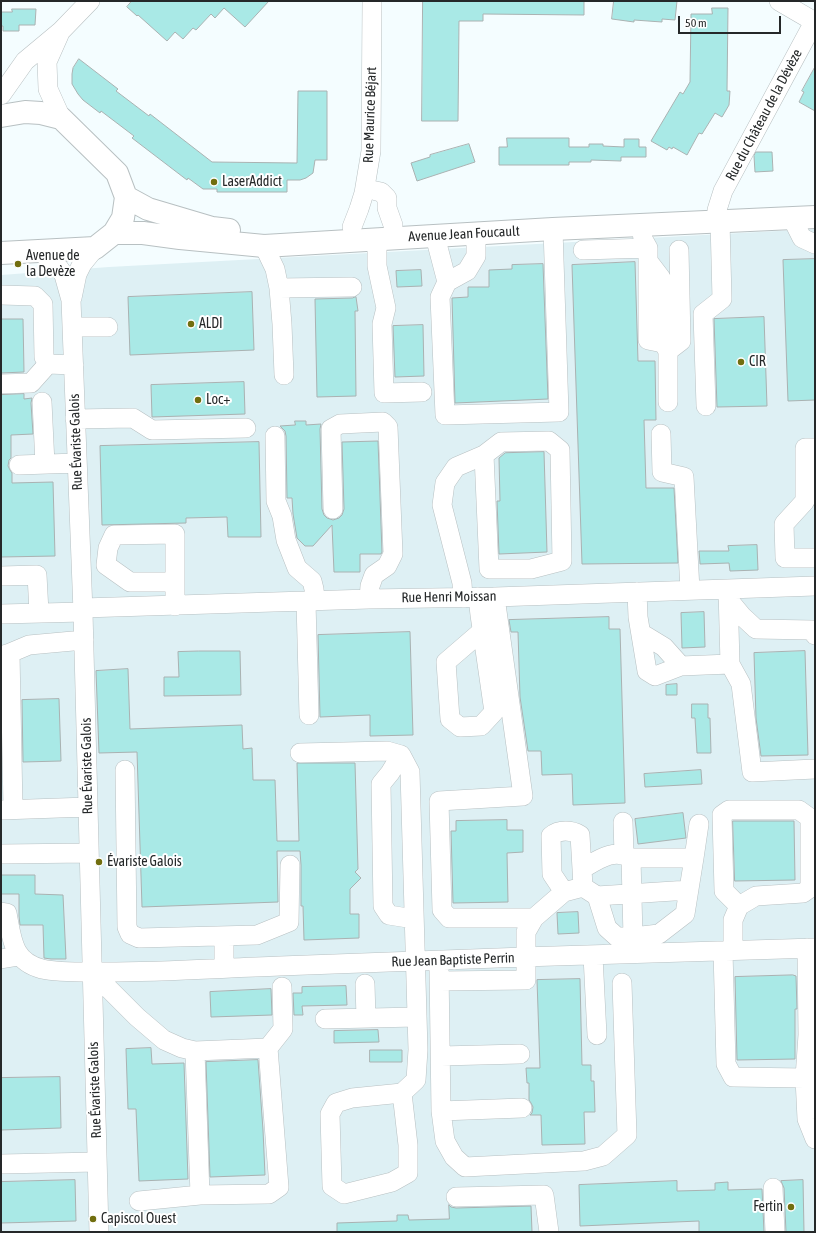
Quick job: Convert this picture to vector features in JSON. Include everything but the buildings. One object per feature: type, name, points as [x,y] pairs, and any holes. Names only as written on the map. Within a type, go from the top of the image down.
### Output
[{"type":"main road","points":[[1,116],[25,112],[41,113],[61,118],[117,173],[126,197],[123,218],[114,233],[95,248],[1,253]]},
{"type":"main road","name":"Avenue Jean Foucault","points":[[126,197],[148,209],[212,228],[266,233],[352,227],[385,232],[436,236],[641,225],[815,205]]},
{"type":"main road","name":"Avenue Jean Foucault","points":[[114,233],[143,233],[264,246],[385,232],[719,216],[792,218],[815,217]]},
{"type":"street","points":[[1,95],[25,61],[61,31],[90,1]]},
{"type":"street","name":"Rue Maurice Béjart","points":[[352,227],[364,193],[371,151],[372,1]]},
{"type":"street","points":[[779,1],[814,22]]},
{"type":"street","name":"Rue du Château de la Dévèze","points":[[719,216],[724,191],[814,22]]},
{"type":"street","points":[[61,31],[47,62],[48,89],[61,118]]},
{"type":"street","points":[[376,191],[381,192],[387,198],[385,232],[377,266],[386,308],[382,324],[384,393],[422,392]]},
{"type":"street","points":[[706,406],[703,314],[722,299],[719,216]]},
{"type":"street","points":[[792,218],[802,238],[815,244]]},
{"type":"street","points":[[641,225],[648,254],[661,278],[668,402]]},
{"type":"street","points":[[436,236],[447,282],[440,298],[446,415],[559,412],[553,230]]},
{"type":"street","points":[[447,282],[467,271],[476,256],[476,234]]},
{"type":"street","points":[[264,246],[275,269],[279,288],[284,375]]},
{"type":"street","name":"Rue Évariste Galois","points":[[71,300],[77,274],[82,264],[95,248]]},
{"type":"street","points":[[583,250],[648,254]]},
{"type":"street","points":[[666,347],[681,341],[679,250]]},
{"type":"street","name":"Rue Évariste Galois","points":[[40,251],[59,268],[64,275],[71,300],[73,327],[75,419],[84,640],[99,1232]]},
{"type":"street","points":[[279,288],[352,286]]},
{"type":"street","points":[[1,295],[35,296],[43,304],[44,357],[48,364]]},
{"type":"street","points":[[73,327],[108,327]]},
{"type":"street","points":[[48,364],[74,365]]},
{"type":"street","points":[[1,384],[31,383],[48,364]]},
{"type":"street","points":[[42,402],[45,464]]},
{"type":"street","points":[[75,419],[133,418],[152,430],[246,428]]},
{"type":"street","points":[[333,509],[331,429],[340,424],[383,422],[388,427],[393,554],[387,566],[374,575],[370,586],[369,599]]},
{"type":"street","points":[[661,434],[662,472],[684,477],[690,590]]},
{"type":"street","points":[[275,436],[276,501],[282,516],[286,540],[297,568],[312,581],[314,589],[311,601],[309,715]]},
{"type":"street","points":[[484,455],[489,569],[531,569],[562,561],[560,450],[549,441],[502,442],[484,455],[456,467],[445,483],[442,505],[462,583],[479,597],[523,796],[439,801],[442,910],[449,918],[534,918]]},
{"type":"street","points":[[815,448],[804,448],[810,501],[784,524],[785,558],[815,558]]},
{"type":"street","points":[[19,465],[77,463]]},
{"type":"street","points":[[531,569],[531,596]]},
{"type":"street","points":[[1,576],[37,575],[39,612]]},
{"type":"street","points":[[174,582],[175,606]]},
{"type":"street","name":"Rue Henri Moissan","points":[[1,614],[311,601],[531,596],[690,590],[728,594],[815,586]]},
{"type":"street","points":[[637,592],[638,617],[647,671],[655,676],[681,666],[730,664]]},
{"type":"street","points":[[728,594],[742,616],[756,630],[812,630],[815,635]]},
{"type":"street","points":[[728,594],[730,664],[741,684],[752,772],[815,769]]},
{"type":"street","points":[[479,597],[482,631]]},
{"type":"street","points":[[641,633],[664,647],[681,666]]},
{"type":"street","points":[[84,640],[29,645],[4,652],[6,778],[7,809],[88,807]]},
{"type":"street","points":[[300,754],[387,751],[401,755],[410,772],[418,1050],[416,1080],[402,1093],[352,1098],[336,1103],[330,1114],[332,1186],[344,1194],[392,1182],[408,1173],[408,1145],[402,1093]]},
{"type":"street","points":[[401,755],[381,784],[383,906],[389,915],[414,919]]},
{"type":"street","points":[[125,770],[127,927],[130,934],[139,938],[257,935],[289,922],[290,865]]},
{"type":"street","points":[[739,906],[724,891],[722,815],[729,810],[798,810],[810,818],[810,888],[803,893],[756,896],[739,906],[733,920],[728,951],[726,1064],[733,1077],[804,1078]]},
{"type":"street","points":[[624,822],[632,894],[633,937]]},
{"type":"street","points":[[564,892],[552,874],[551,836],[555,832],[573,830],[580,834],[587,884],[608,928],[617,937],[659,934],[685,914],[699,824]]},
{"type":"street","points":[[1,854],[89,853]]},
{"type":"street","points":[[587,884],[606,855],[694,858]]},
{"type":"street","points":[[440,981],[526,980],[526,932],[534,918],[564,892],[587,884],[632,894],[689,890]]},
{"type":"street","points":[[1,912],[7,913],[12,941],[10,958]]},
{"type":"street","points":[[224,936],[224,968]]},
{"type":"street","points":[[811,948],[808,1035],[804,1078],[807,1119],[815,1139]]},
{"type":"street","name":"Rue Jean Baptiste Perrin","points":[[10,958],[26,961],[41,969],[92,972],[811,948]]},
{"type":"street","points":[[593,956],[597,1035]]},
{"type":"street","points":[[439,960],[442,1111],[445,1141],[454,1157],[465,1167],[584,1161],[603,1156],[627,1135],[622,983]]},
{"type":"street","points":[[92,972],[137,1017],[164,1040],[182,1048],[195,1051],[268,1048]]},
{"type":"street","points":[[365,984],[366,1018]]},
{"type":"street","points":[[139,1201],[200,1195],[269,1194],[279,1187],[268,1048],[283,1029],[282,987]]},
{"type":"street","points":[[325,1019],[417,1017]]},
{"type":"street","points":[[195,1051],[200,1195]]},
{"type":"street","points":[[441,1056],[520,1054]]},
{"type":"street","points":[[442,1111],[522,1108]]},
{"type":"street","points":[[1,1164],[97,1162]]},
{"type":"street","points":[[773,1188],[775,1232]]},
{"type":"street","points":[[456,1197],[544,1195],[549,1232]]},
{"type":"shaded area","points":[[815,229],[815,1232],[1,1232],[1,275],[109,267]]},
{"type":"place","name":"LaserAddict","points":[[214,182]]},
{"type":"place","name":"Avenue de la Devèze","points":[[18,264]]},
{"type":"place","name":"ALDI","points":[[191,324]]},
{"type":"place","name":"CIR","points":[[741,362]]},
{"type":"place","name":"Loc+","points":[[198,400]]},
{"type":"place","name":"Évariste Galois","points":[[99,862]]},
{"type":"place","name":"Fertin","points":[[791,1207]]},
{"type":"place","name":"Capiscol Ouest","points":[[93,1219]]}]
